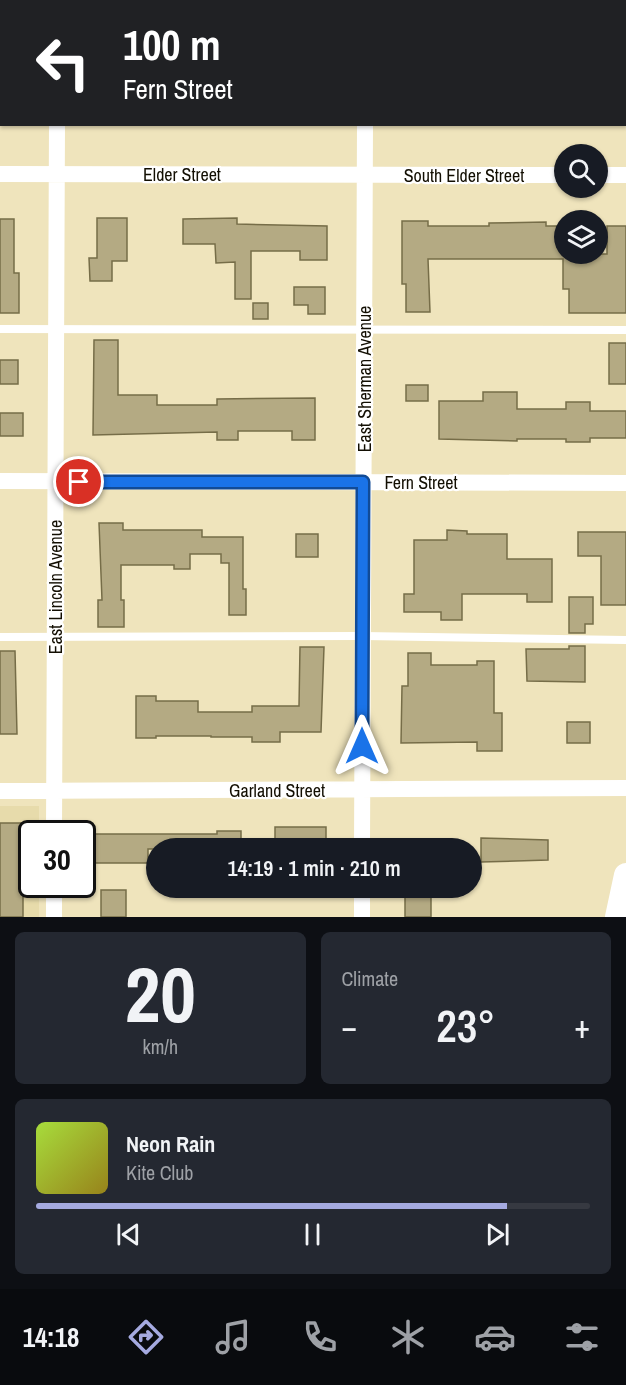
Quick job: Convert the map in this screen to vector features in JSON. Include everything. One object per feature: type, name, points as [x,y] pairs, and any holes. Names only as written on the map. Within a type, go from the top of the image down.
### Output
[{"type":"street","name":"East Lincoln Avenue","points":[[54,820],[57,126]]},
{"type":"street","name":"East Sherman Avenue","points":[[362,838],[365,126]]},
{"type":"street","name":"Elder Street","points":[[0,174],[365,174]]},
{"type":"street","name":"South Elder Street","points":[[365,174],[554,175]]},
{"type":"street","points":[[608,175],[626,175]]},
{"type":"street","name":"Fern Street","points":[[0,481],[626,483]]},
{"type":"street","name":"Garland Street","points":[[0,791],[626,788]]},
{"type":"street","points":[[617,917],[626,875]]},
{"type":"street","points":[[54,898],[54,917]]},
{"type":"street","points":[[362,898],[362,917]]},
{"type":"lane","points":[[0,329],[626,330]]},
{"type":"lane","points":[[0,637],[363,636],[626,640]]},
{"type":"shaded area","points":[[0,806],[39,806],[39,820],[18,820],[18,898],[39,898],[39,917],[0,917]]},
{"type":"building","points":[[97,218],[127,218],[127,261],[112,261],[112,281],[90,281],[89,258],[97,258]]},
{"type":"building","points":[[237,218],[237,224],[327,226],[327,260],[300,260],[300,251],[251,251],[251,299],[235,299],[235,262],[216,263],[215,244],[183,244],[183,219]]},
{"type":"building","points":[[0,219],[14,219],[14,273],[19,273],[19,313],[0,313]]},
{"type":"building","points":[[402,221],[428,221],[428,226],[489,226],[489,223],[546,222],[546,226],[554,226],[554,259],[428,259],[430,312],[406,312],[406,284],[402,284]]},
{"type":"building","points":[[608,226],[626,226],[626,313],[569,313],[569,289],[563,289],[563,264],[608,264]]},
{"type":"building","points":[[294,287],[325,287],[325,314],[308,314],[308,305],[294,305]]},
{"type":"building","points":[[253,303],[268,303],[268,319],[253,319]]},
{"type":"building","points":[[94,340],[118,340],[118,395],[157,395],[157,405],[217,405],[217,399],[315,398],[315,440],[292,440],[292,431],[238,431],[238,440],[217,440],[217,432],[93,435]]},
{"type":"building","points":[[609,343],[626,343],[626,384],[609,384]]},
{"type":"building","points":[[0,360],[18,360],[18,384],[0,384]]},
{"type":"building","points":[[406,385],[428,385],[428,401],[406,401]]},
{"type":"building","points":[[483,392],[517,392],[517,409],[566,409],[566,402],[590,402],[590,411],[626,411],[626,438],[590,438],[590,442],[566,442],[566,439],[517,439],[517,441],[439,439],[439,401],[483,401]]},
{"type":"building","points":[[0,413],[23,413],[23,436],[0,436]]},
{"type":"building","points":[[99,523],[123,523],[123,530],[202,530],[202,537],[243,537],[243,589],[246,589],[246,615],[229,615],[229,563],[221,563],[221,554],[190,554],[190,569],[174,569],[174,565],[121,565],[124,627],[98,627],[98,600],[102,600]]},
{"type":"building","points":[[447,530],[467,531],[467,534],[507,534],[507,559],[552,559],[552,602],[527,602],[527,594],[462,594],[462,620],[441,620],[441,612],[404,612],[404,594],[414,594],[414,540],[447,540]]},
{"type":"building","points":[[578,532],[626,532],[626,605],[601,605],[601,556],[578,556]]},
{"type":"building","points":[[296,534],[318,534],[318,557],[296,557]]},
{"type":"building","points":[[569,597],[593,597],[593,624],[585,624],[585,633],[569,633]]},
{"type":"building","points":[[569,646],[585,646],[585,682],[527,681],[526,649],[569,649]]},
{"type":"building","points":[[300,647],[324,647],[321,732],[280,732],[280,742],[252,742],[252,737],[156,736],[156,738],[136,738],[136,696],[156,696],[156,701],[198,701],[198,712],[252,712],[252,706],[299,706]]},
{"type":"building","points":[[0,651],[15,651],[17,734],[0,734]]},
{"type":"building","points":[[408,653],[431,653],[431,665],[477,665],[477,661],[494,661],[494,713],[502,713],[502,751],[477,751],[477,742],[401,743],[402,686],[408,686]]},
{"type":"building","points":[[567,722],[590,722],[590,743],[567,743]]},
{"type":"building","points":[[0,823],[18,823],[18,898],[23,898],[23,917],[0,917]]},
{"type":"building","points":[[275,827],[326,827],[326,838],[275,838]]},
{"type":"building","points":[[217,831],[241,831],[241,838],[146,838],[146,863],[96,863],[96,834],[217,834]]},
{"type":"building","points":[[482,838],[548,840],[548,860],[482,862]]},
{"type":"building","points":[[101,890],[126,890],[126,917],[101,917]]},
{"type":"building","points":[[405,898],[431,898],[431,917],[405,917]]},
{"type":"route","points":[[79,482],[363,482],[362,746]]}]
